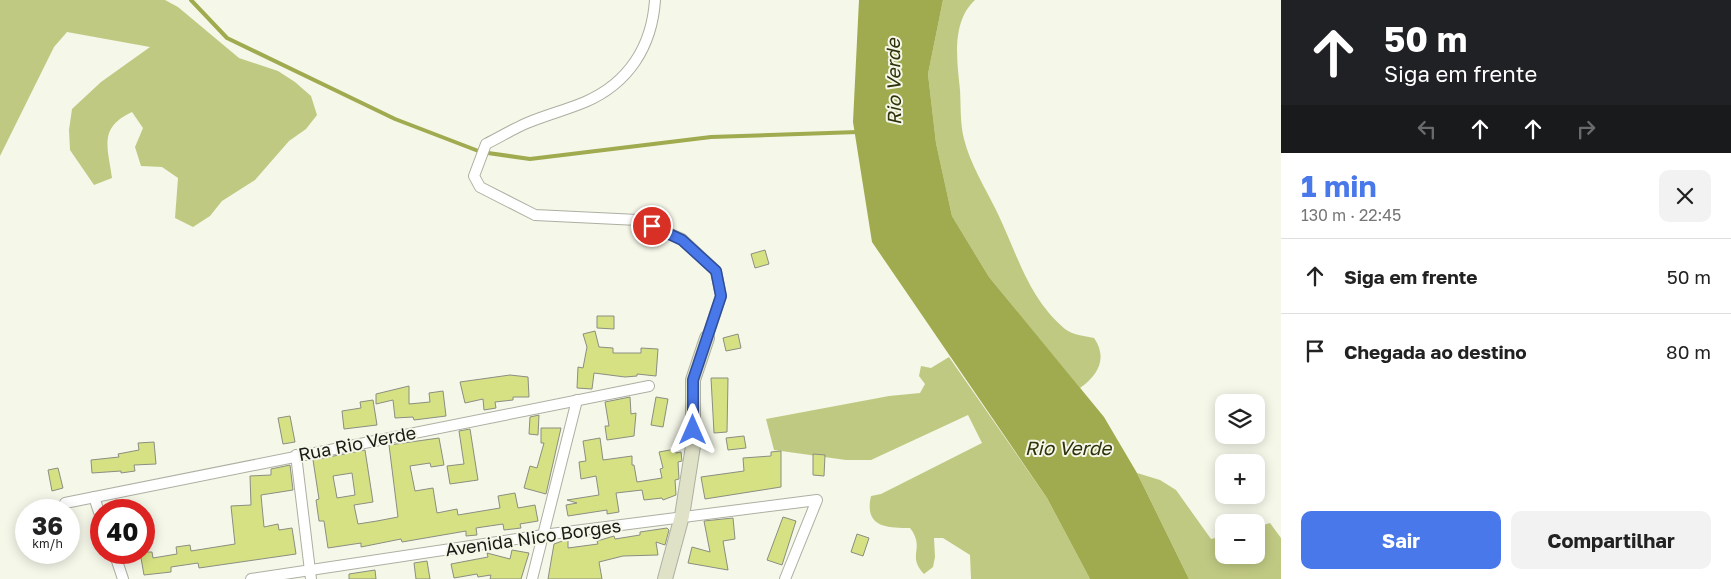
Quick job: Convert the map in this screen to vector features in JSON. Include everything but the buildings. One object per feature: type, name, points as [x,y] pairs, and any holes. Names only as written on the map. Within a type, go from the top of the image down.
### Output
[{"type":"street","points":[[655,0],[654,22],[640,57],[616,81],[587,101],[527,123],[486,144],[474,176],[480,187],[535,215],[638,220],[682,240],[716,271],[721,296],[693,380],[693,446],[682,516],[665,579]]},
{"type":"street","name":"Rua Rio Verde","points":[[80,500],[296,455],[649,386]]},
{"type":"street","points":[[532,579],[577,400]]},
{"type":"street","points":[[296,455],[311,575]]},
{"type":"street","name":"Avenida Nico Borges","points":[[251,579],[311,575],[543,535],[816,500],[785,579]]},
{"type":"street","points":[[118,564],[123,579]]},
{"type":"shaded area","points":[[0,0],[165,0],[178,7],[239,58],[278,71],[295,82],[311,96],[317,115],[306,129],[289,141],[255,180],[222,201],[210,216],[193,227],[175,218],[178,178],[162,167],[141,166],[135,147],[143,128],[132,112],[121,118],[110,132],[108,148],[112,178],[94,185],[70,150],[69,130],[72,109],[101,82],[150,47],[67,32],[54,47],[0,156]]},
{"type":"shaded area","points":[[943,0],[975,0],[967,9],[962,19],[957,42],[961,121],[967,148],[974,167],[1032,289],[1052,317],[1065,329],[1075,334],[1094,338],[1098,345],[1100,352],[1099,366],[1092,378],[1080,388],[989,277],[952,216],[936,143],[928,74]]},
{"type":"shaded area","points":[[949,357],[1047,498],[1090,579],[971,579],[970,555],[943,538],[934,538],[935,557],[933,567],[924,574],[916,562],[916,541],[910,528],[885,526],[874,520],[870,506],[871,496],[881,494],[982,443],[968,415],[871,460],[846,460],[774,450],[766,419],[889,396],[920,393],[925,384],[919,376],[921,366],[931,368]]},
{"type":"shaded area","points":[[1137,473],[1160,480],[1176,490],[1211,539],[1215,538],[1215,564],[1265,564],[1265,524],[1270,523],[1281,538],[1281,579],[1189,579]]},
{"type":"water","name":"Rio Verde","points":[[859,0],[943,0],[928,74],[936,143],[952,216],[989,277],[1104,417],[1137,473],[1189,579],[1090,579],[1047,498],[872,242],[853,122]]},
{"type":"waterway","points":[[191,0],[227,38],[395,119],[481,152],[530,159],[711,137],[858,132]]},
{"type":"route","points":[[652,226],[682,240],[716,271],[721,296],[693,380],[693,430]]}]
